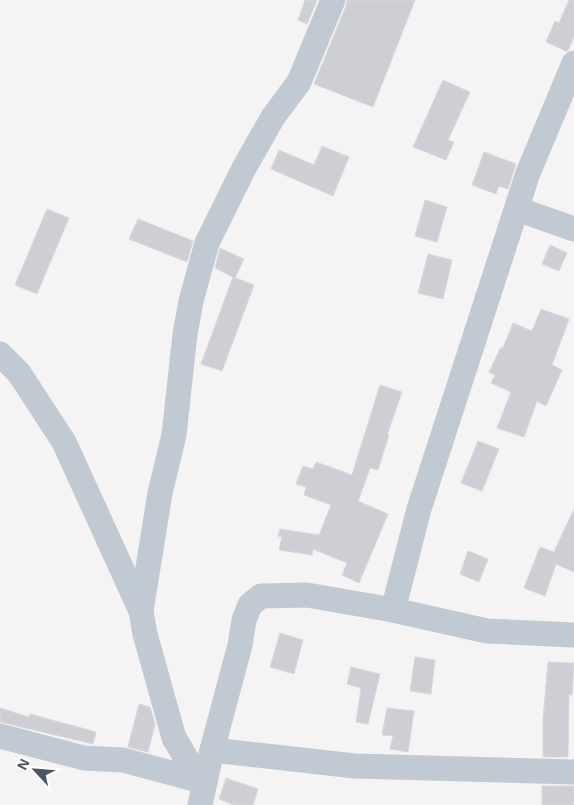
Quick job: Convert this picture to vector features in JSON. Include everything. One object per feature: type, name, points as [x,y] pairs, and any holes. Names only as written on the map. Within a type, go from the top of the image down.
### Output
[{"type":"street","points":[[141,611],[160,493],[174,435],[185,334],[191,301],[206,244],[244,168],[273,116],[299,82],[332,0]]},
{"type":"street","points":[[393,610],[419,509],[528,173],[574,62]]},
{"type":"street","points":[[517,209],[574,230]]},
{"type":"street","points":[[0,354],[19,372],[64,442],[141,611],[174,738],[191,766],[202,793]]},
{"type":"street","points":[[202,793],[240,645],[244,620],[250,605],[261,596],[307,595],[393,610],[487,631],[574,635]]},
{"type":"street","points":[[0,736],[84,758],[123,760],[202,793]]},
{"type":"street","points":[[212,750],[355,766],[574,772]]},
{"type":"building","points":[[305,0],[317,0],[307,24],[298,20]]},
{"type":"building","points":[[347,0],[415,0],[373,107],[314,84]]},
{"type":"building","points":[[569,0],[574,0],[574,36],[568,51],[566,51],[546,42],[555,21],[559,23]]},
{"type":"building","points":[[443,80],[470,92],[448,140],[454,142],[446,160],[413,147]]},
{"type":"building","points":[[322,146],[349,157],[333,196],[271,169],[279,150],[314,165]]},
{"type":"building","points":[[484,152],[516,164],[508,189],[499,186],[496,194],[472,185]]},
{"type":"building","points":[[425,200],[447,207],[437,242],[415,236]]},
{"type":"building","points":[[47,209],[69,218],[37,294],[15,285]]},
{"type":"building","points":[[138,219],[193,241],[187,262],[129,239]]},
{"type":"building","points":[[550,245],[567,253],[559,271],[542,264]]},
{"type":"building","points":[[220,248],[244,259],[235,278],[215,268]]},
{"type":"building","points":[[428,254],[452,260],[443,299],[418,293]]},
{"type":"building","points":[[233,277],[254,285],[222,371],[201,364]]},
{"type":"building","points":[[541,309],[569,319],[552,365],[562,370],[546,406],[537,401],[524,437],[497,428],[511,392],[491,383],[495,375],[489,372],[501,347],[503,348],[513,323],[532,331]]},
{"type":"building","points":[[380,385],[402,392],[387,435],[389,435],[378,470],[370,468],[358,501],[388,514],[359,583],[342,575],[347,563],[313,549],[312,555],[279,550],[282,537],[278,536],[280,529],[319,535],[331,505],[304,495],[306,487],[296,484],[303,466],[313,469],[316,462],[352,475]]},
{"type":"building","points":[[478,441],[499,449],[482,491],[461,483]]},
{"type":"building","points":[[574,509],[574,572],[556,564],[545,596],[524,588],[540,547],[554,552]]},
{"type":"building","points":[[468,551],[488,559],[479,582],[460,574]]},
{"type":"building","points":[[280,633],[303,640],[294,674],[270,667]]},
{"type":"building","points":[[415,657],[435,660],[431,694],[410,691]]},
{"type":"building","points":[[548,662],[574,663],[572,695],[569,695],[568,757],[543,757],[543,720]]},
{"type":"building","points":[[351,667],[380,674],[368,724],[356,722],[361,688],[347,684]]},
{"type":"building","points":[[139,704],[150,707],[155,724],[148,752],[128,747]]},
{"type":"building","points":[[0,708],[29,717],[30,714],[96,732],[93,744],[0,722]]},
{"type":"building","points":[[387,708],[414,711],[408,752],[390,749],[393,736],[382,735]]},
{"type":"building","points":[[226,778],[258,789],[253,805],[234,805],[219,799]]},
{"type":"building","points":[[542,786],[574,786],[574,805],[542,805]]}]
